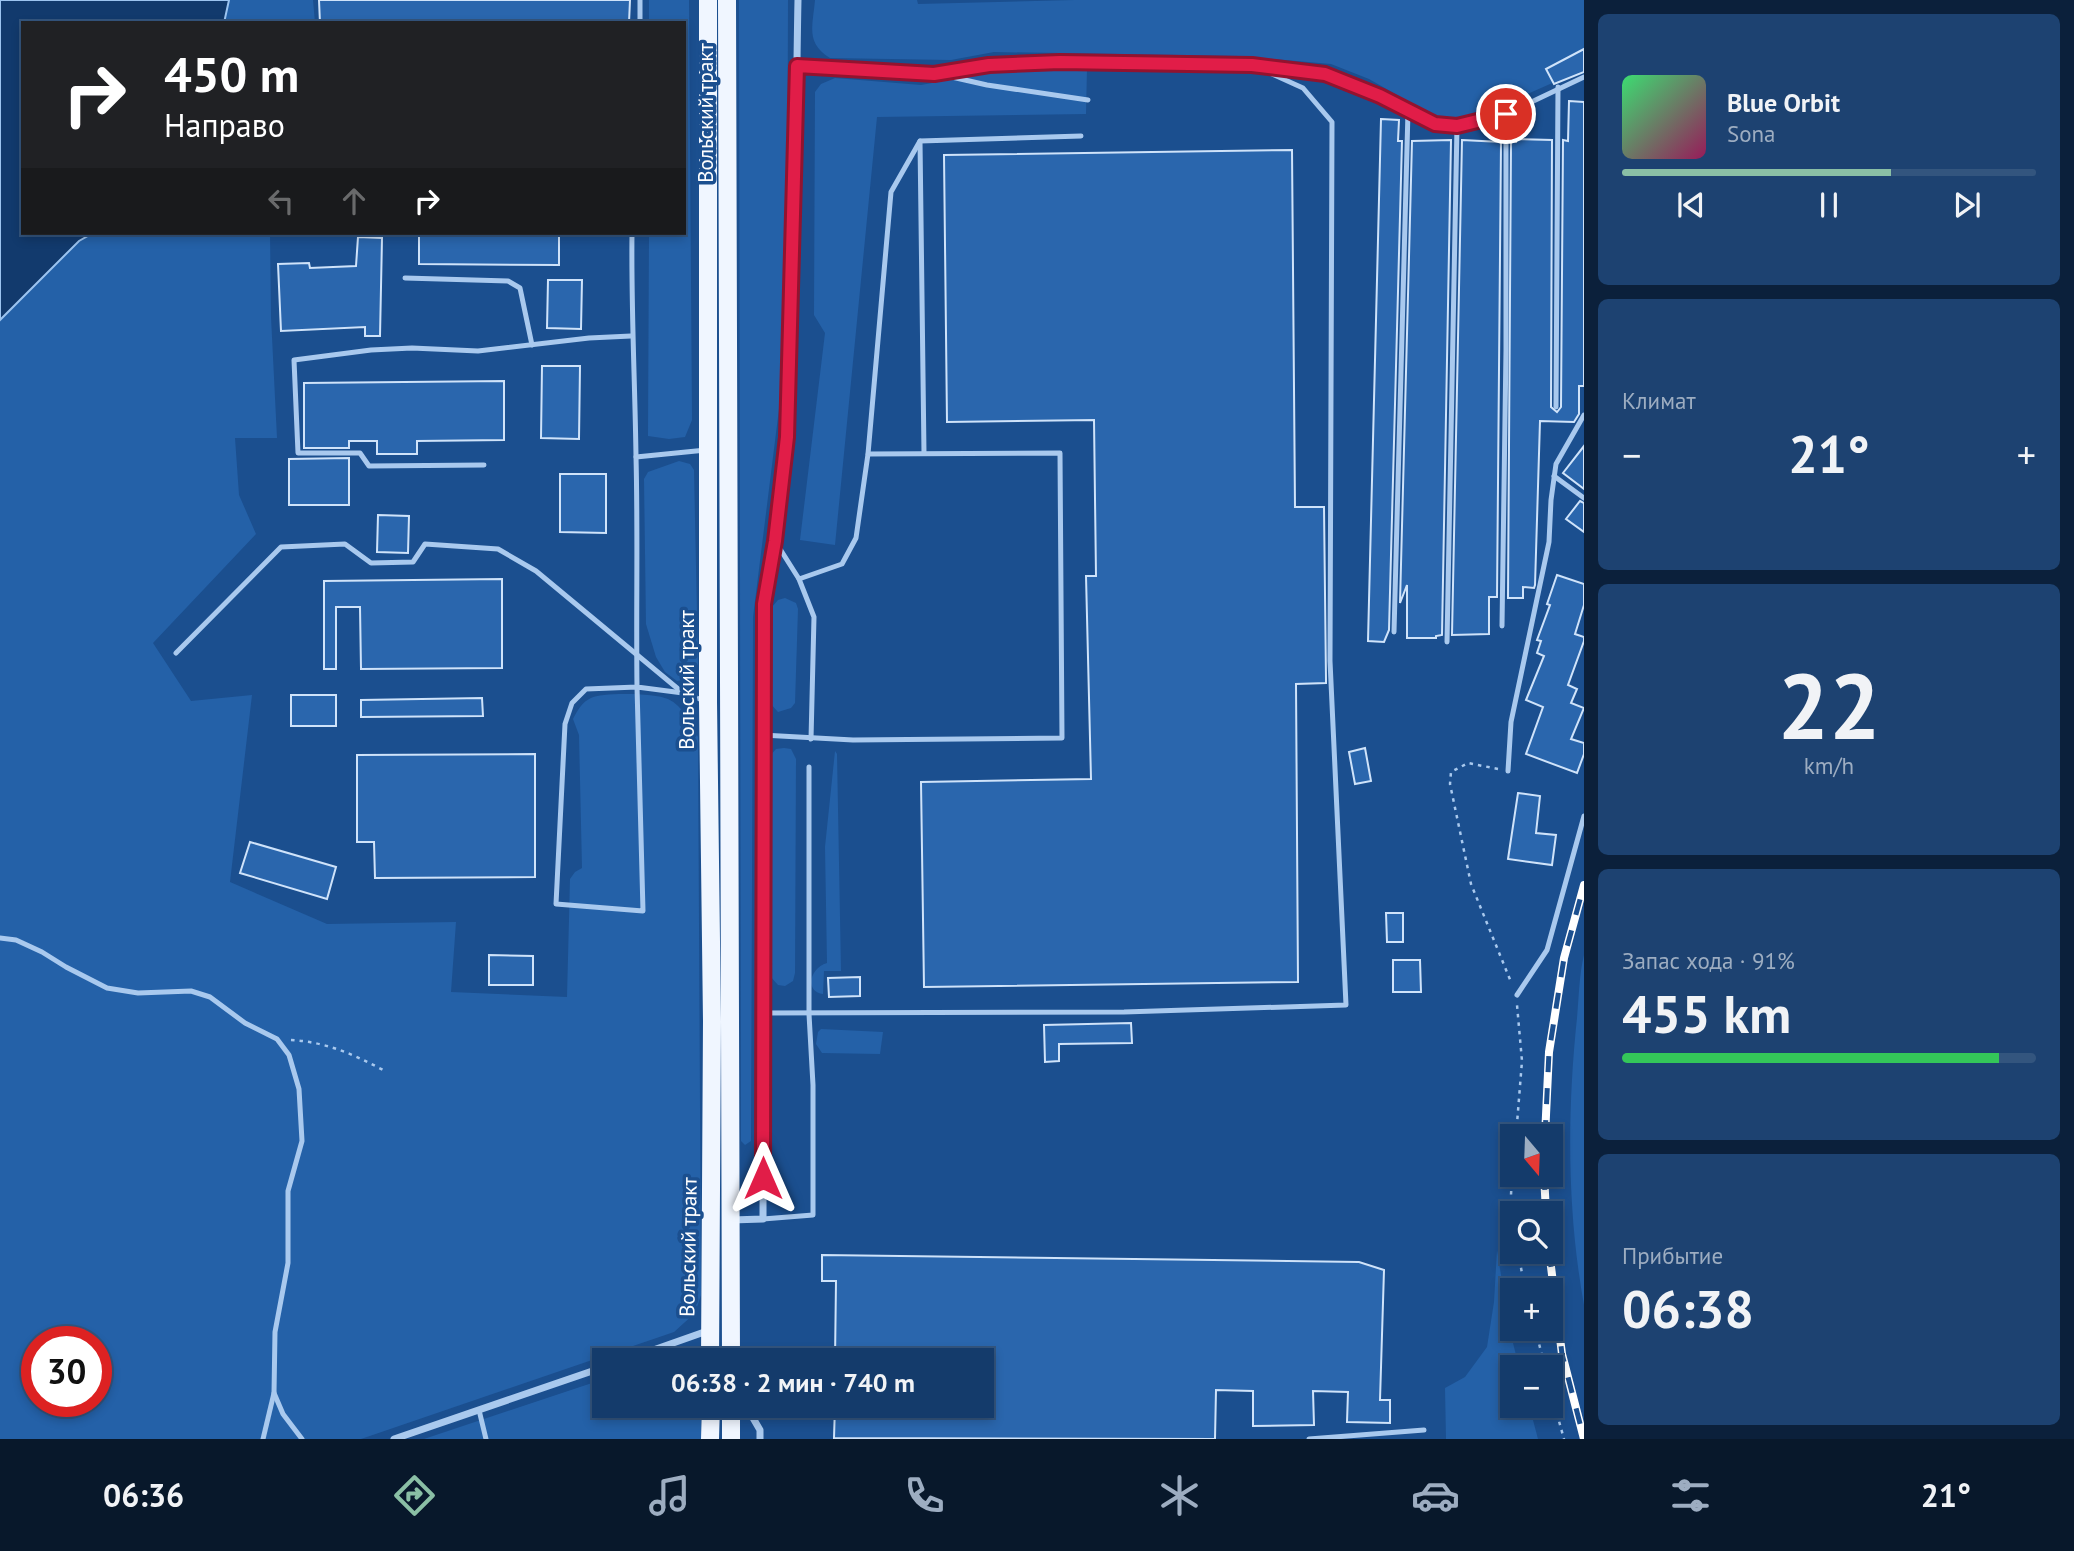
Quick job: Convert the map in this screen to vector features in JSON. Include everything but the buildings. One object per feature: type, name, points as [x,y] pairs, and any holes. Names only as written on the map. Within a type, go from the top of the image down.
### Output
[{"type":"main road","name":"Вольский тракт","points":[[708,0],[708,702],[712,1021],[710,1348]]},
{"type":"main road","name":"Вольский тракт","points":[[727,0],[731,1348]]},
{"type":"main road","points":[[710,1418],[710,1439]]},
{"type":"main road","points":[[731,1418],[731,1439]]},
{"type":"street","points":[[731,1220],[763,1219],[764,604],[775,541],[787,437],[798,0]]},
{"type":"street","points":[[659,1348],[710,1330]]},
{"type":"street","points":[[394,1439],[592,1371]]},
{"type":"street","points":[[753,1418],[760,1430],[760,1439]]},
{"type":"lane","points":[[640,0],[640,21]]},
{"type":"lane","points":[[934,74],[989,65],[1060,62],[1252,65],[1325,74],[1380,96],[1435,124],[1457,126],[1506,114],[1558,87],[1584,77]]},
{"type":"lane","points":[[762,1013],[1124,1012],[1346,1005],[1331,661],[1332,122],[1303,88],[1252,65]]},
{"type":"lane","points":[[797,66],[934,74],[1088,100]]},
{"type":"lane","points":[[1556,407],[1558,87]]},
{"type":"lane","points":[[1394,632],[1408,111]]},
{"type":"lane","points":[[1503,626],[1506,114]]},
{"type":"lane","points":[[1447,642],[1457,126]]},
{"type":"lane","points":[[920,141],[1081,136]]},
{"type":"lane","points":[[799,579],[842,564],[856,538],[869,454],[891,192],[920,141]]},
{"type":"lane","points":[[920,141],[924,453]]},
{"type":"lane","points":[[632,235],[631,336],[636,457],[637,653],[638,687],[643,911],[556,904],[565,724],[572,704],[586,689],[638,687],[682,693],[708,702]]},
{"type":"lane","points":[[405,278],[508,281],[520,288],[532,345]]},
{"type":"lane","points":[[484,465],[369,466],[360,453],[298,453],[294,360],[371,350],[412,348],[478,351],[589,338],[631,336]]},
{"type":"lane","points":[[1508,771],[1511,722],[1549,542],[1556,464],[1584,415]]},
{"type":"lane","points":[[1576,431],[1584,437]]},
{"type":"lane","points":[[636,457],[710,450]]},
{"type":"lane","points":[[762,735],[811,739],[1062,738],[1060,453],[869,454]]},
{"type":"lane","points":[[1555,477],[1584,498]]},
{"type":"lane","points":[[775,541],[799,579],[814,617],[811,739]]},
{"type":"lane","points":[[176,653],[281,547],[345,544],[371,563],[413,562],[425,544],[498,549],[536,571],[682,693]]},
{"type":"lane","points":[[763,1219],[813,1215],[813,1085],[809,1014],[809,767]]},
{"type":"lane","points":[[1517,995],[1547,950],[1584,816]]},
{"type":"lane","points":[[0,938],[16,940],[42,952],[107,988],[138,993],[191,991],[210,997],[244,1023],[277,1039],[289,1055],[299,1089],[302,1140],[288,1191],[288,1263],[275,1332],[274,1393],[263,1439]]},
{"type":"lane","points":[[274,1393],[283,1414],[302,1439]]},
{"type":"lane","points":[[479,1410],[486,1439]]},
{"type":"lane","points":[[1310,1439],[1423,1430]]},
{"type":"path","points":[[1508,771],[1468,764],[1451,772],[1450,784],[1471,884],[1517,995],[1522,1061],[1517,1124]]},
{"type":"path","points":[[277,1039],[313,1041],[346,1051],[383,1070]]},
{"type":"path","points":[[1558,1418],[1564,1439]]},
{"type":"shaded area","points":[[0,0],[229,0],[224,21],[21,21],[21,235],[90,235],[79,241],[0,320]]},
{"type":"shaded area","points":[[229,0],[313,0],[315,21],[224,21]]},
{"type":"shaded area","points":[[649,0],[689,0],[692,420],[685,437],[669,439],[648,436],[649,235],[686,235],[686,21],[649,21]]},
{"type":"shaded area","points":[[739,0],[788,0],[787,307],[779,409],[753,617],[751,1141],[745,1145],[741,1141]]},
{"type":"shaded area","points":[[815,0],[917,0],[918,4],[1075,0],[1584,0],[1584,69],[1453,127],[1369,79],[1331,64],[1237,56],[994,52],[951,60],[830,58],[817,46],[812,33]]},
{"type":"shaded area","points":[[1087,68],[1086,114],[877,117],[835,545],[800,540],[825,333],[814,315],[815,92],[821,84],[835,78],[921,85],[993,72]]},
{"type":"shaded area","points":[[90,235],[270,235],[277,438],[235,438],[239,495],[256,534],[153,643],[191,701],[252,695],[230,882],[327,924],[456,922],[451,992],[567,997],[570,879],[582,868],[579,735],[573,719],[582,704],[597,696],[641,694],[673,702],[682,710],[698,737],[701,1295],[695,1313],[674,1332],[627,1348],[592,1348],[592,1360],[361,1439],[0,1439],[0,320],[79,241]]},
{"type":"shaded area","points":[[679,461],[690,464],[694,470],[698,664],[690,676],[677,681],[665,672],[656,657],[646,624],[644,479],[648,472]]},
{"type":"shaded area","points":[[785,598],[796,603],[798,609],[795,703],[791,708],[778,712],[770,703],[772,607],[778,600]]},
{"type":"shaded area","points":[[776,749],[791,749],[796,759],[795,973],[793,981],[785,986],[778,985],[770,976],[769,757]]},
{"type":"shaded area","points":[[835,751],[841,971],[824,971],[823,994],[813,989],[811,979],[821,966],[827,963],[825,847]]},
{"type":"shaded area","points":[[1584,955],[1584,1305],[1574,1234],[1570,1126],[1580,978]]},
{"type":"shaded area","points":[[821,1029],[883,1032],[880,1054],[822,1053],[816,1044]]},
{"type":"shaded area","points":[[1497,1250],[1501,1278],[1500,1341],[1512,1341],[1516,1355],[1500,1355],[1500,1418],[1532,1418],[1538,1439],[1446,1439],[1445,1388],[1465,1377],[1487,1347],[1494,1302]]},
{"type":"shaded area","points":[[592,1383],[592,1418],[701,1418],[701,1439],[424,1439]]},
{"type":"railway","points":[[1546,1124],[1549,1052],[1564,958],[1584,885]]},
{"type":"railway","points":[[1545,1187],[1545,1201]]},
{"type":"railway","points":[[1551,1264],[1562,1354],[1584,1439]]},
{"type":"route","points":[[763,1178],[764,604],[775,541],[787,437],[797,66],[934,74],[989,65],[1060,62],[1252,65],[1325,74],[1380,96],[1435,124],[1457,126],[1506,114]]}]
